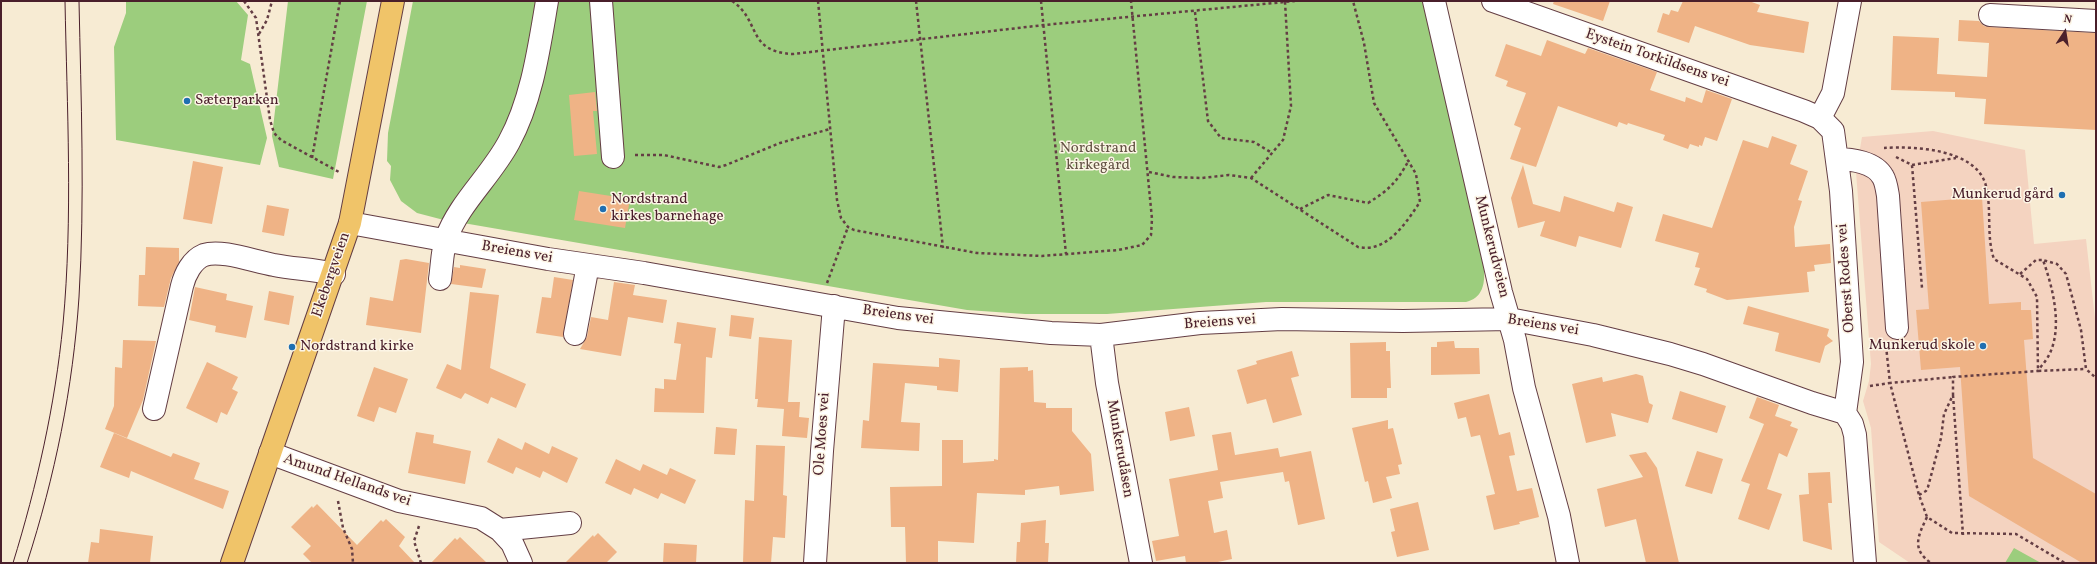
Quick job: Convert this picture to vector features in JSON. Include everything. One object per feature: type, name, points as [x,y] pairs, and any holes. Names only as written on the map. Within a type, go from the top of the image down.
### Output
[{"type":"main road","name":"Ekebergveien","points":[[232,563],[334,274],[350,223],[393,1]]},
{"type":"street","points":[[440,279],[446,240],[457,218],[498,160],[515,128],[531,79],[547,1]]},
{"type":"street","points":[[601,1],[614,157]]},
{"type":"street","name":"Munkerudveien","points":[[1434,1],[1501,292],[1509,319],[1524,388],[1559,516],[1568,563]]},
{"type":"street","name":"Eystein Torkildsens vei","points":[[1493,1],[1804,111],[1820,118]]},
{"type":"street","points":[[1820,118],[1833,93],[1850,1]]},
{"type":"street","points":[[1990,15],[2096,21]]},
{"type":"street","name":"Oberst Rodes vei","points":[[1820,118],[1833,131],[1842,206],[1852,362],[1845,413]]},
{"type":"street","points":[[1837,159],[1851,159],[1863,163],[1878,171],[1884,177],[1888,196],[1892,334]]},
{"type":"street","name":"Breiens vei","points":[[350,223],[898,318],[1050,333],[1101,335],[1200,322],[1282,319],[1403,321],[1509,319],[1594,335],[1670,354],[1845,413]]},
{"type":"street","points":[[154,409],[185,274],[198,258],[206,254],[223,254],[275,265],[315,269],[334,274]]},
{"type":"street","points":[[575,334],[588,265]]},
{"type":"street","name":"Ole Moes vei","points":[[815,563],[822,452],[834,306]]},
{"type":"street","name":"Munkerudåsen","points":[[1101,335],[1107,383],[1141,563]]},
{"type":"street","points":[[1845,413],[1852,424],[1855,436],[1865,563]]},
{"type":"street","name":"Amund Hellands vei","points":[[270,453],[399,501],[481,518],[500,530],[512,543],[521,563]]},
{"type":"street","points":[[500,530],[570,523]]},
{"type":"path","points":[[244,1],[256,18],[266,96],[274,133],[281,140],[343,174]]},
{"type":"path","points":[[259,34],[267,20],[272,1]]},
{"type":"path","points":[[312,158],[340,1]]},
{"type":"path","points":[[732,1],[739,6],[758,39],[769,49],[779,53],[793,54],[920,38],[1295,1]]},
{"type":"path","points":[[818,1],[838,206],[841,218],[848,227],[861,232],[942,248],[1004,255],[1066,254],[1118,250],[1142,245],[1148,240],[1152,231],[1149,172],[1131,1]]},
{"type":"path","points":[[916,1],[942,248]]},
{"type":"path","points":[[1041,1],[1066,254]]},
{"type":"path","points":[[1248,1],[1248,6]]},
{"type":"path","points":[[1149,172],[1180,177],[1202,178],[1229,175],[1251,178],[1358,247],[1369,249],[1394,236],[1407,222],[1420,202],[1416,174],[1374,102],[1364,43],[1353,1]]},
{"type":"path","points":[[1251,178],[1283,140],[1291,106],[1285,2]]},
{"type":"path","points":[[1195,12],[1208,121],[1221,138],[1254,142],[1272,153]]},
{"type":"path","points":[[614,157],[664,155],[719,167],[780,143],[830,129]]},
{"type":"path","points":[[1888,151],[1883,148],[1929,148],[1957,158],[1978,172],[1986,186],[1994,259],[2027,279],[2036,297],[2038,371]]},
{"type":"path","points":[[1892,154],[1912,166],[1957,158]]},
{"type":"path","points":[[1300,209],[1328,196],[1368,203],[1398,180],[1409,160]]},
{"type":"path","points":[[1912,166],[1922,288]]},
{"type":"path","points":[[826,286],[848,227]]},
{"type":"path","points":[[2020,274],[2036,260],[2043,260],[2058,264],[2066,274],[2081,330],[2086,369],[2096,378]]},
{"type":"path","points":[[2038,371],[2049,355],[2055,334],[2051,287],[2043,260]]},
{"type":"path","points":[[1892,334],[1890,383],[1919,495],[1927,517],[1952,533],[1963,535],[2016,534],[2065,563]]},
{"type":"path","points":[[1863,387],[1953,377],[2086,369]]},
{"type":"path","points":[[1953,377],[1963,535]]},
{"type":"path","points":[[1919,495],[1926,491],[1928,487],[1941,438],[1944,414],[1953,395]]},
{"type":"path","points":[[342,480],[337,495],[343,528],[352,549],[353,563]]},
{"type":"path","points":[[421,563],[414,541],[425,507]]},
{"type":"path","points":[[1927,517],[1921,529],[1918,547],[1921,556],[1931,563]]},
{"type":"shaded area","name":"Munkerud skole","points":[[1933,131],[2025,150],[2034,244],[2086,239],[2096,327],[2096,563],[1910,563],[1879,542],[1871,428],[1863,401],[1869,381],[1871,364],[1856,172],[1862,137]]},
{"type":"green space","name":"Sæterparken","points":[[126,1],[236,1],[248,15],[241,60],[250,64],[267,138],[260,165],[116,140],[114,47],[126,13]]},
{"type":"green space","points":[[288,1],[367,1],[333,179],[279,167],[272,136]]},
{"type":"green space","name":"Nordstrand kirkegård","points":[[413,1],[1423,1],[1481,252],[1484,283],[1481,291],[1475,298],[1466,302],[1266,302],[1107,314],[1025,314],[967,310],[440,219],[417,213],[401,201],[390,180],[391,166],[387,161],[388,133]]},
{"type":"green space","points":[[2014,548],[2041,563],[2005,563]]},
{"type":"building","points":[[1554,1],[1610,1],[1603,21],[1553,4]]},
{"type":"building","points":[[1683,1],[1749,1],[1760,5],[1757,12],[1809,22],[1804,53],[1750,45],[1695,26],[1689,43],[1657,32],[1663,13],[1669,15],[1671,10],[1678,12]]},
{"type":"building","points":[[1959,20],[1979,21],[1984,26],[1989,27],[2096,33],[2096,130],[1984,124],[1986,99],[1955,97],[1955,92],[1891,90],[1893,36],[1939,38],[1937,74],[1987,77],[1989,43],[1958,41]]},
{"type":"building","points":[[1547,40],[1585,54],[1588,48],[1657,72],[1650,90],[1685,102],[1686,97],[1702,103],[1706,90],[1732,99],[1717,141],[1705,137],[1702,146],[1699,145],[1699,147],[1690,144],[1688,149],[1663,140],[1665,135],[1628,123],[1627,125],[1619,122],[1617,127],[1558,106],[1536,167],[1510,159],[1521,128],[1514,125],[1526,93],[1506,86],[1508,81],[1495,76],[1506,44],[1541,56]]},
{"type":"building","points":[[595,92],[597,111],[593,111],[597,154],[574,156],[569,95]]},
{"type":"building","points":[[1772,136],[1797,145],[1790,164],[1808,171],[1798,200],[1802,201],[1794,227],[1795,247],[1830,244],[1831,263],[1814,265],[1815,271],[1807,272],[1809,292],[1727,300],[1706,292],[1707,289],[1694,285],[1700,268],[1695,267],[1699,253],[1655,241],[1663,214],[1712,228],[1743,140],[1768,148]]},
{"type":"building","points":[[193,161],[223,167],[212,224],[183,219]]},
{"type":"building","points":[[1523,165],[1533,204],[1560,212],[1564,196],[1614,212],[1617,202],[1633,207],[1621,248],[1579,236],[1576,247],[1540,236],[1545,221],[1518,228],[1511,198]]},
{"type":"building","points":[[579,191],[630,199],[625,228],[574,220]]},
{"type":"building","points":[[1982,197],[1989,304],[2021,302],[2021,310],[2031,310],[2033,339],[2024,340],[2033,458],[2096,494],[2096,563],[2082,563],[1969,496],[1960,367],[1921,370],[1916,310],[1929,309],[1921,202]]},
{"type":"building","points":[[267,205],[289,209],[284,236],[262,232]]},
{"type":"building","points":[[146,247],[179,248],[179,262],[171,278],[164,307],[138,306],[139,275],[145,275]]},
{"type":"building","points":[[406,259],[429,263],[421,333],[366,325],[370,297],[393,301],[400,260]]},
{"type":"building","points":[[460,265],[486,269],[482,288],[451,284],[454,267],[460,268]]},
{"type":"building","points":[[554,277],[573,280],[563,337],[536,333],[542,297],[551,298]]},
{"type":"building","points":[[614,282],[635,285],[633,295],[667,300],[663,323],[628,317],[621,356],[580,349],[587,337],[591,317],[608,320]]},
{"type":"building","points":[[195,287],[227,294],[226,300],[253,306],[246,338],[215,332],[216,326],[189,320]]},
{"type":"building","points":[[269,291],[294,296],[289,325],[264,320]]},
{"type":"building","points":[[470,292],[499,295],[490,368],[526,384],[516,408],[491,397],[488,404],[465,393],[461,399],[436,388],[447,364],[461,370]]},
{"type":"building","points":[[1748,306],[1829,329],[1827,336],[1833,341],[1825,346],[1820,363],[1775,351],[1779,333],[1743,324]]},
{"type":"building","points":[[731,315],[754,318],[751,339],[729,336]]},
{"type":"building","points":[[677,322],[716,328],[712,358],[706,357],[704,413],[654,412],[655,388],[664,389],[664,379],[676,380],[681,344],[674,343]]},
{"type":"building","points":[[759,337],[792,340],[788,402],[800,402],[799,417],[809,418],[807,438],[782,436],[784,409],[757,407],[758,399],[755,399]]},
{"type":"building","points":[[123,340],[156,341],[143,400],[127,438],[105,429],[114,406],[115,367],[122,368]]},
{"type":"building","points":[[1454,341],[1455,348],[1479,348],[1480,374],[1431,375],[1431,347],[1437,347],[1437,342]]},
{"type":"building","points":[[1386,342],[1386,351],[1390,351],[1391,388],[1387,388],[1387,398],[1351,398],[1350,343]]},
{"type":"building","points":[[1292,351],[1299,376],[1291,378],[1302,415],[1273,423],[1266,399],[1247,404],[1237,370],[1257,364],[1256,361]]},
{"type":"building","points":[[939,358],[960,360],[958,392],[937,390],[937,386],[905,383],[901,422],[920,423],[919,451],[861,448],[863,420],[869,421],[873,363],[939,367]]},
{"type":"building","points":[[207,362],[238,377],[232,389],[238,392],[227,415],[221,412],[217,423],[186,408]]},
{"type":"building","points":[[374,367],[408,379],[396,413],[379,407],[374,422],[357,416]]},
{"type":"building","points":[[1028,367],[1028,371],[1033,370],[1034,402],[1046,403],[1046,408],[1072,408],[1072,431],[1091,454],[1094,491],[1060,495],[1059,486],[1025,490],[1025,495],[977,493],[974,543],[938,541],[938,563],[906,563],[905,527],[891,527],[890,487],[942,486],[942,440],[963,440],[963,463],[994,461],[994,459],[998,460],[1000,368]]},
{"type":"building","points":[[1636,374],[1643,376],[1649,403],[1653,405],[1648,423],[1611,413],[1616,436],[1586,443],[1572,384],[1602,377],[1603,382]]},
{"type":"building","points":[[1680,391],[1726,406],[1717,433],[1672,419]]},
{"type":"building","points":[[1489,394],[1499,435],[1510,432],[1515,455],[1509,456],[1517,491],[1532,488],[1539,517],[1519,522],[1520,524],[1494,530],[1486,496],[1495,494],[1480,435],[1471,437],[1466,417],[1458,419],[1454,403]]},
{"type":"building","points":[[1757,397],[1779,405],[1775,416],[1792,422],[1790,426],[1798,429],[1787,457],[1779,453],[1767,489],[1782,494],[1769,530],[1738,519],[1750,484],[1741,481],[1764,424],[1749,418]]},
{"type":"building","points":[[1189,407],[1195,436],[1170,441],[1165,412]]},
{"type":"building","points":[[1388,420],[1388,429],[1393,428],[1402,464],[1398,465],[1400,474],[1386,477],[1392,498],[1373,503],[1368,481],[1365,482],[1352,428]]},
{"type":"building","points":[[716,427],[737,429],[735,455],[714,454]]},
{"type":"building","points":[[416,432],[434,435],[433,443],[471,451],[465,484],[408,473]]},
{"type":"building","points":[[1231,432],[1235,455],[1278,448],[1280,457],[1311,451],[1325,519],[1298,525],[1289,481],[1285,482],[1283,472],[1220,482],[1223,498],[1208,501],[1214,533],[1227,530],[1232,559],[1213,563],[1186,563],[1185,556],[1156,561],[1152,541],[1179,536],[1169,479],[1218,470],[1212,435]]},
{"type":"building","points":[[114,433],[171,457],[173,453],[200,463],[194,479],[229,491],[223,509],[131,471],[129,478],[100,467]]},
{"type":"building","points":[[498,438],[522,450],[525,442],[549,454],[552,446],[578,458],[567,483],[543,471],[540,478],[516,467],[513,474],[487,462]]},
{"type":"building","points":[[756,445],[785,446],[783,495],[787,496],[785,538],[773,537],[771,563],[743,563],[745,500],[754,501]]},
{"type":"building","points":[[1697,451],[1723,459],[1712,494],[1685,486]]},
{"type":"building","points":[[1646,452],[1657,468],[1679,563],[1646,563],[1636,519],[1605,527],[1597,489],[1643,477],[1629,455]]},
{"type":"building","points":[[616,459],[640,471],[643,464],[667,475],[670,468],[696,480],[685,504],[661,493],[658,499],[634,488],[631,495],[605,483]]},
{"type":"building","points":[[1830,472],[1832,503],[1828,503],[1832,550],[1803,541],[1799,495],[1809,494],[1808,473]]},
{"type":"building","points":[[1418,502],[1429,550],[1397,557],[1391,532],[1395,531],[1390,509]]},
{"type":"building","points":[[317,504],[357,545],[381,520],[383,522],[386,519],[405,537],[399,546],[415,563],[312,563],[303,554],[311,546],[291,527],[312,506],[313,508]]},
{"type":"building","points":[[1046,520],[1045,543],[1049,543],[1048,563],[1016,563],[1017,542],[1020,542],[1021,523]]},
{"type":"building","points":[[100,529],[153,536],[150,563],[88,563],[91,542],[99,543]]},
{"type":"building","points":[[598,533],[617,552],[606,563],[565,563],[593,535],[594,537]]},
{"type":"building","points":[[460,537],[487,563],[431,563],[455,538],[457,540]]},
{"type":"building","points":[[664,543],[697,545],[696,563],[663,563]]},
{"type":"tram line","points":[[13,563],[30,504],[44,445],[60,355],[63,324],[69,203],[65,1]]},
{"type":"tram line","points":[[27,563],[46,498],[61,432],[76,331],[82,223],[79,1]]},
{"type":"place","name":"Sæterparken","points":[[187,101]]},
{"type":"place","name":"Munkerud gård","points":[[2062,195]]},
{"type":"place","name":"Nordstrand kirkes barnehage","points":[[603,209]]},
{"type":"place","name":"Munkerud skole","points":[[1983,346]]},
{"type":"place","name":"Nordstrand kirke","points":[[292,347]]}]
